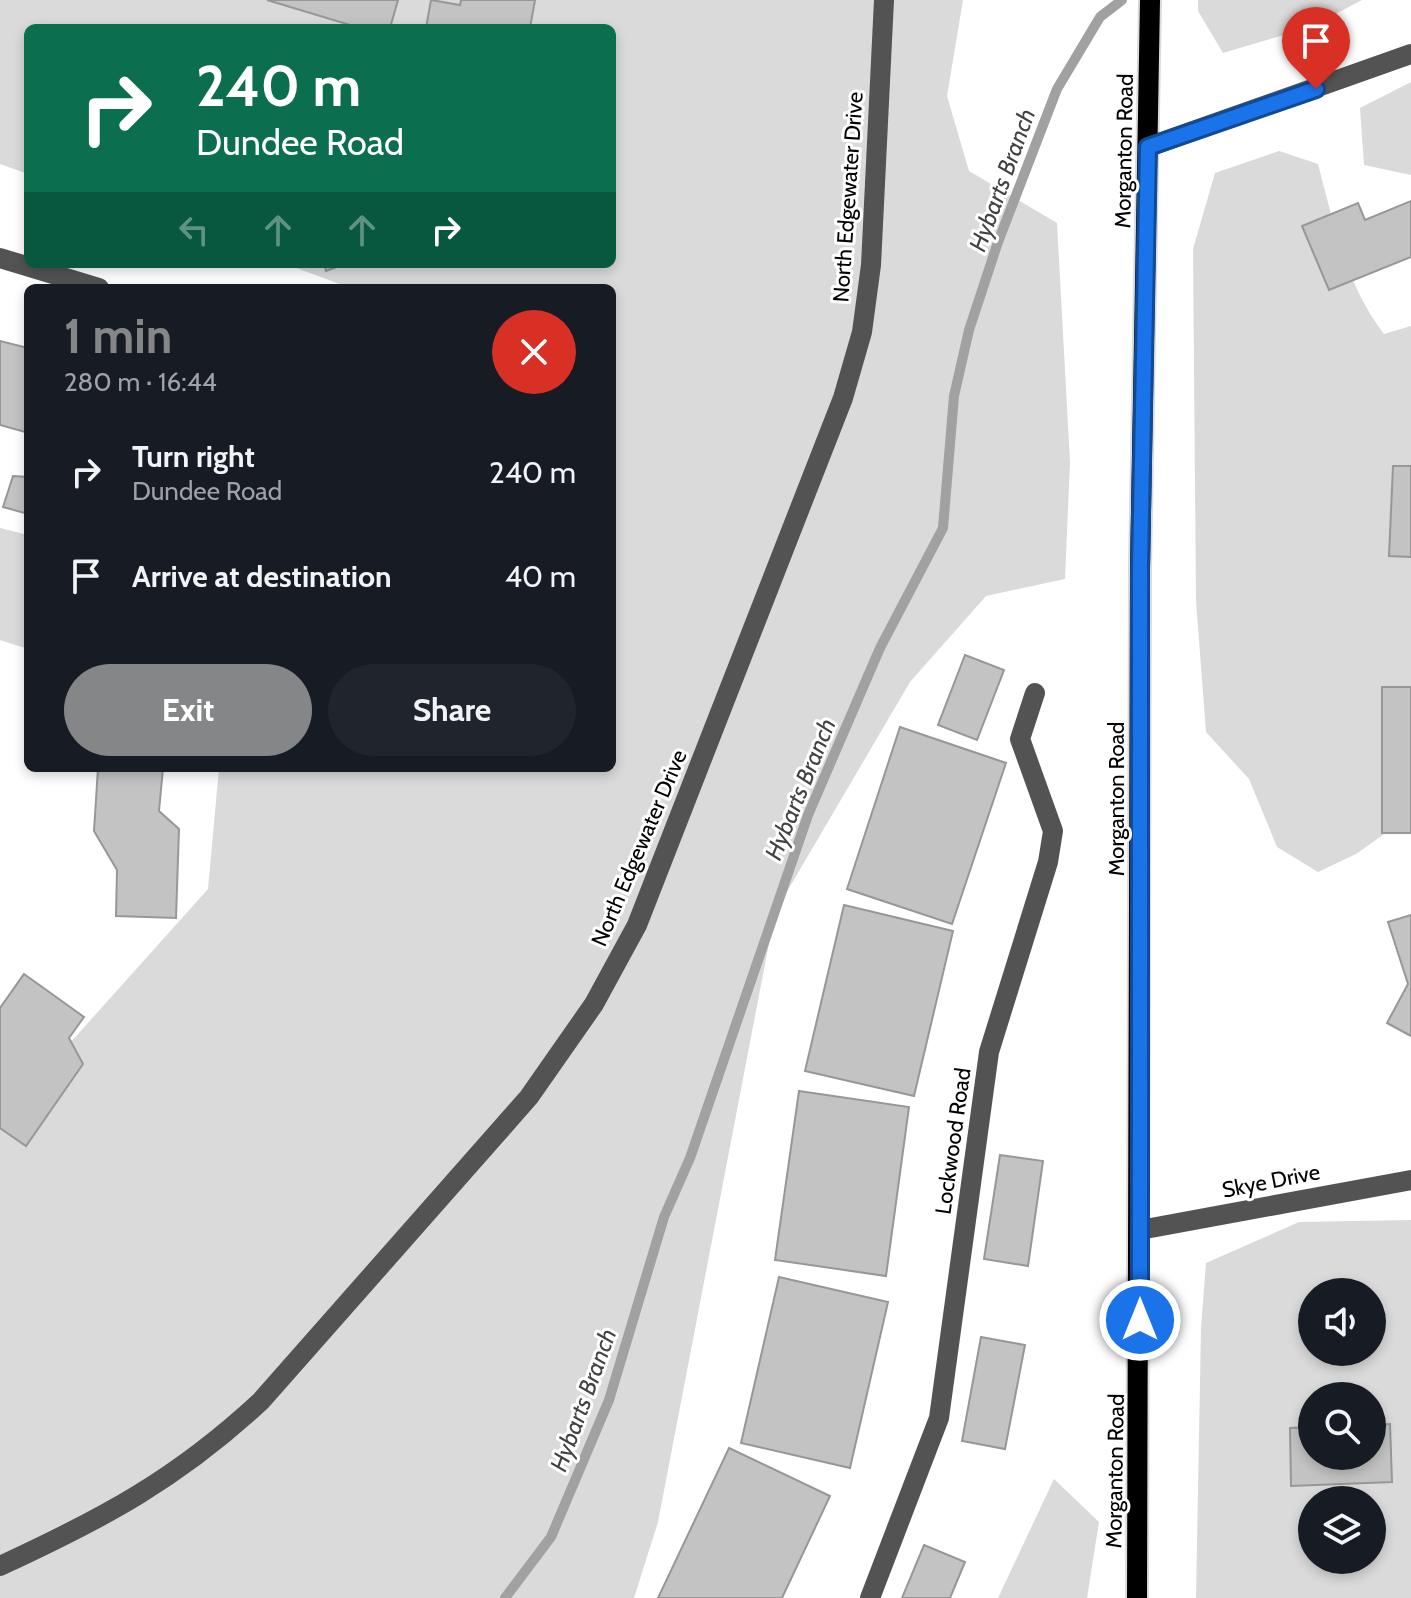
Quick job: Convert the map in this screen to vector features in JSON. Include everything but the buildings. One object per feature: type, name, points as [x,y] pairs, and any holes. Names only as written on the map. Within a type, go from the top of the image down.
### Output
[{"type":"main road","name":"Morganton Road","points":[[1137,1598],[1140,568],[1150,0]]},
{"type":"street","name":"North Edgewater Drive","points":[[0,1566],[77,1530],[156,1486],[211,1447],[261,1401],[529,1097],[594,1004],[637,925],[843,398],[862,332],[871,265],[884,0]]},
{"type":"street","points":[[1148,147],[1411,54]]},
{"type":"street","points":[[0,258],[24,265]]},
{"type":"street","points":[[33,268],[86,284]]},
{"type":"street","name":"Lockwood Road","points":[[870,1598],[939,1418],[989,1052],[1053,831],[1020,739],[1035,693]]},
{"type":"street","name":"Skye Drive","points":[[1140,1230],[1411,1180]]},
{"type":"shaded area","points":[[0,0],[963,0],[947,96],[969,171],[1057,223],[1070,462],[1065,579],[986,596],[910,682],[775,912],[658,1522],[634,1598],[0,1598],[0,1121],[208,889],[219,772],[616,772],[616,284],[339,284],[297,268],[616,268],[616,24],[24,24],[24,173],[0,164]]},
{"type":"shaded area","points":[[1198,0],[1362,0],[1311,27],[1223,53],[1198,11]]},
{"type":"shaded area","points":[[1411,82],[1411,175],[1364,165],[1360,108]]},
{"type":"shaded area","points":[[1279,151],[1318,164],[1350,274],[1384,334],[1411,326],[1411,815],[1356,854],[1318,872],[1277,847],[1249,779],[1206,732],[1196,601],[1193,249],[1215,173]]},
{"type":"shaded area","points":[[0,528],[24,534],[24,648],[0,640]]},
{"type":"shaded area","points":[[1411,1220],[1411,1598],[1196,1598],[1201,1328],[1206,1263],[1299,1222]]},
{"type":"shaded area","points":[[1054,1479],[1099,1522],[1087,1598],[998,1598]]},
{"type":"waterway","name":"Hybarts Branch","points":[[505,1598],[551,1537],[609,1400],[664,1217],[690,1158],[808,815],[880,648],[943,528],[954,396],[969,330],[998,242],[1057,89],[1100,17],[1122,0]]},
{"type":"route","points":[[1140,1320],[1140,568],[1148,147],[1316,89]]}]
